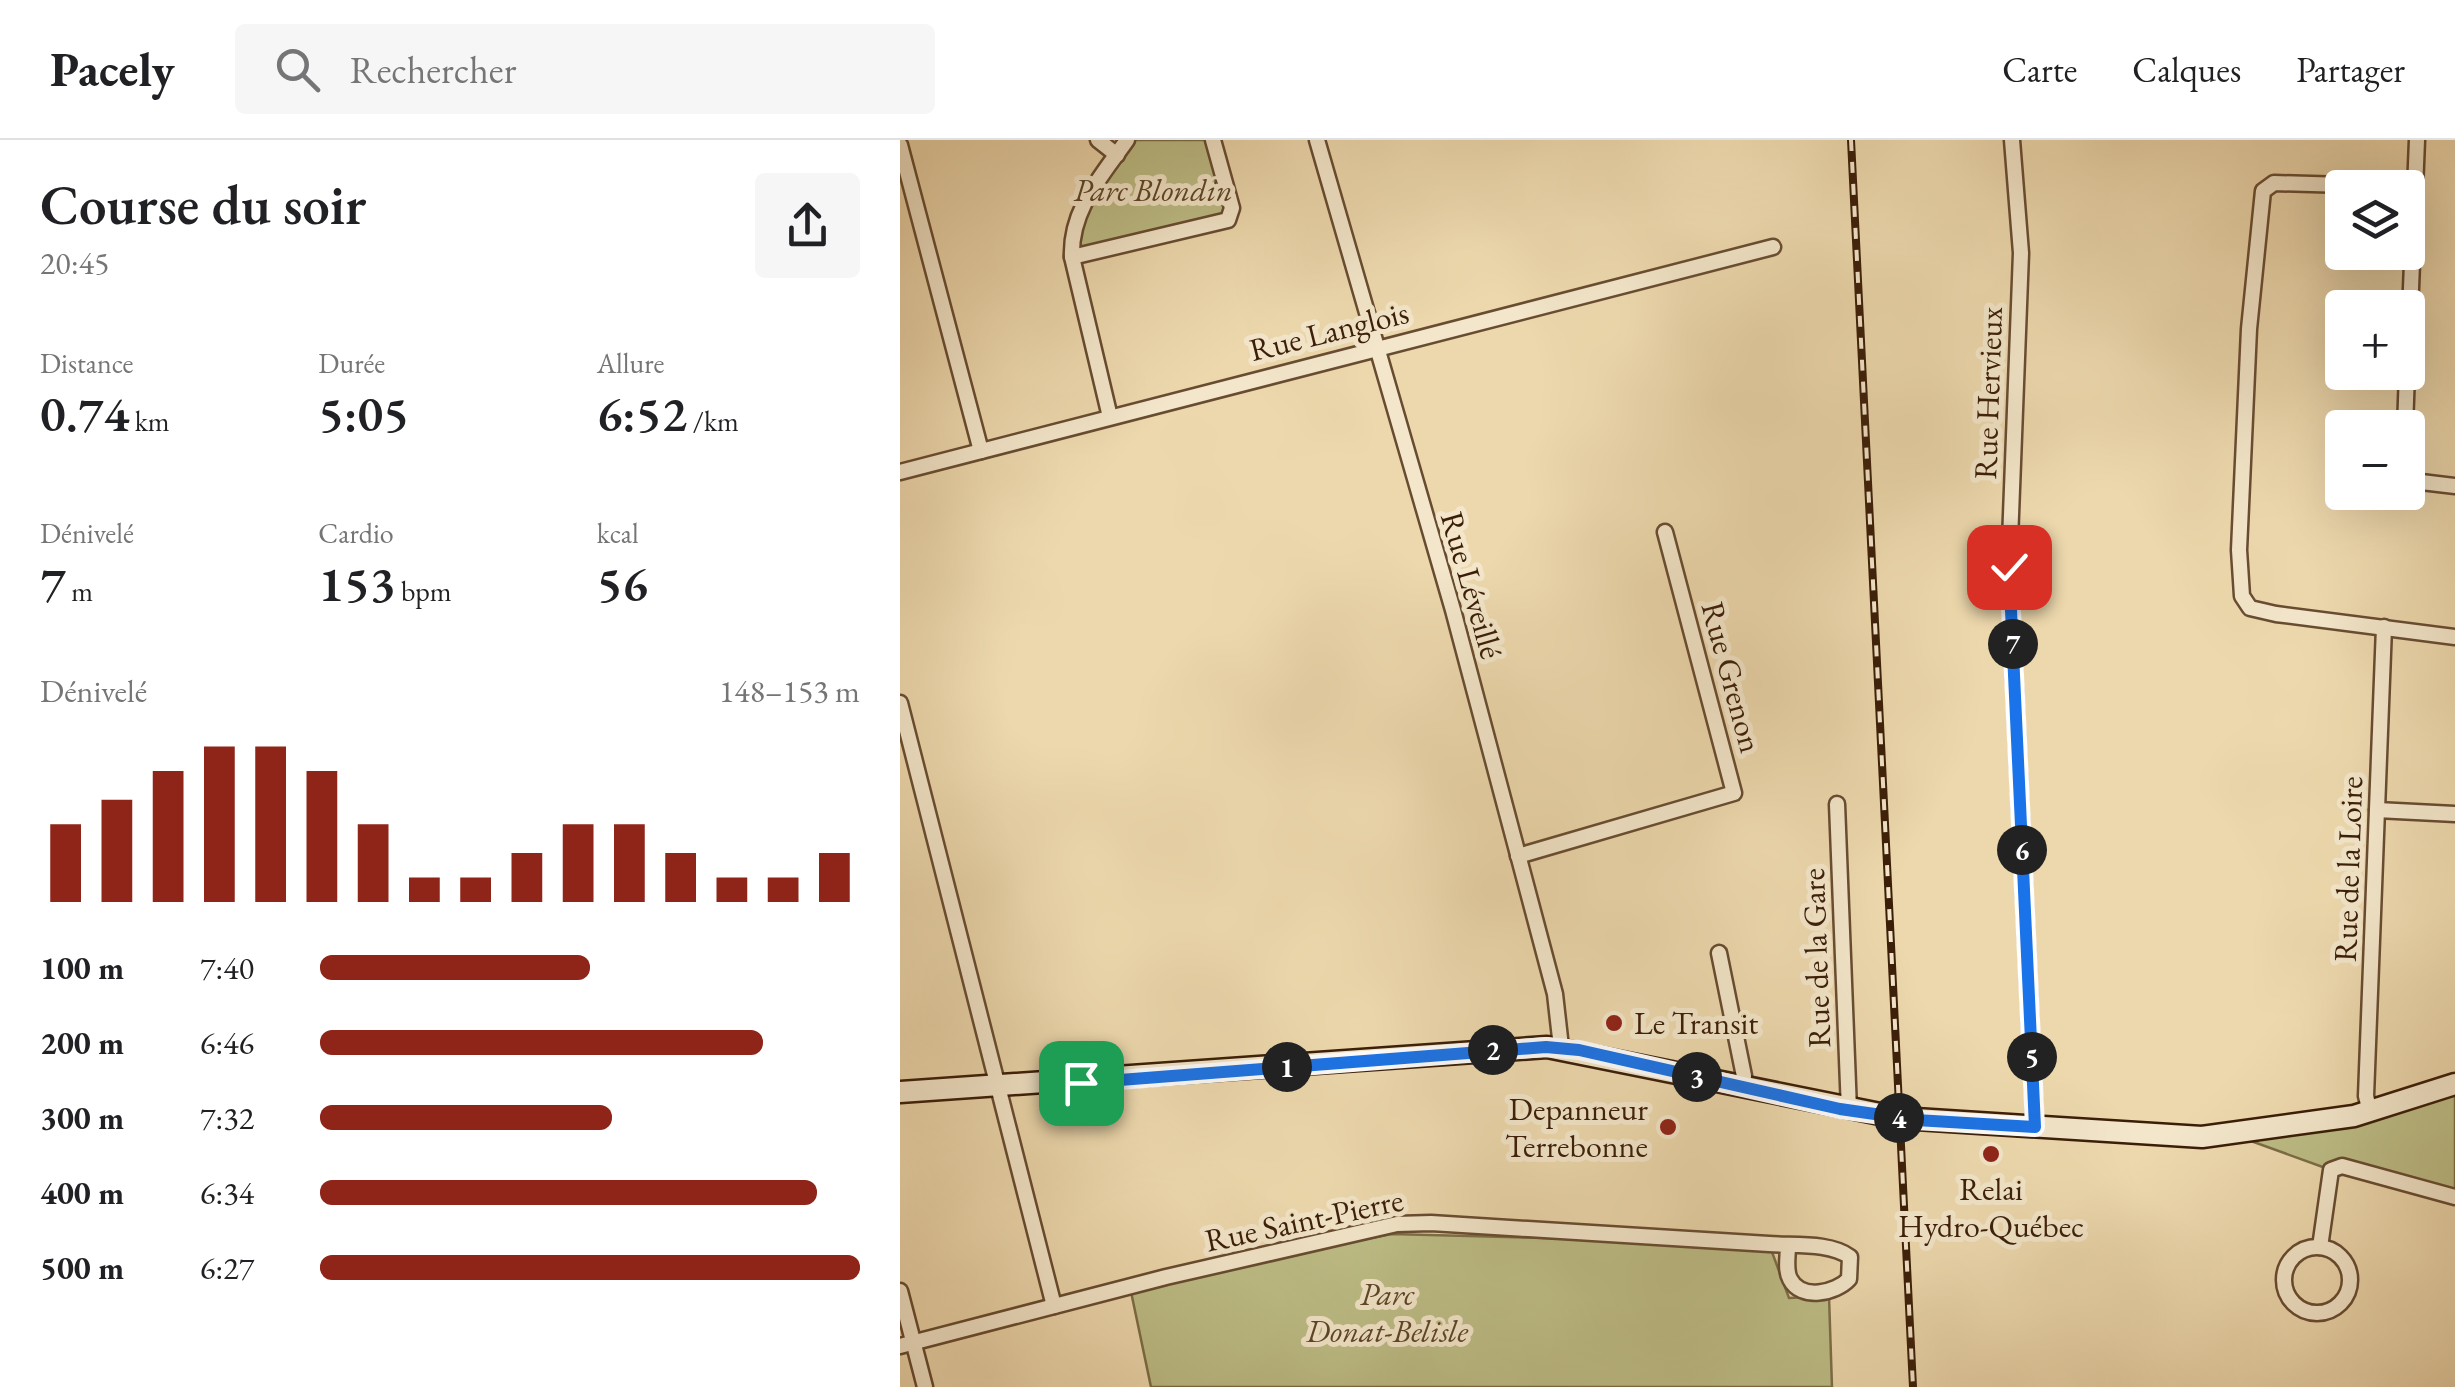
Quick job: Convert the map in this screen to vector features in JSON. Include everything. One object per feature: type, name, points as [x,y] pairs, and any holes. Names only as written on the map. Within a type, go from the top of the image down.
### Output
[{"type":"main road","points":[[900,1092],[1562,1048],[1857,1111],[2035,1127],[2214,1136],[2370,1112],[2455,1084]]},
{"type":"street","points":[[1098,140],[1117,155]]},
{"type":"street","points":[[1110,417],[1072,257],[1076,215],[1127,140]]},
{"type":"street","points":[[1072,257],[1228,220],[1232,208],[1213,140]]},
{"type":"street","name":"Rue Léveillé","points":[[1317,140],[1452,610],[1555,994],[1562,1048]]},
{"type":"street","name":"Rue Hervieux","points":[[2012,140],[2021,252],[2009,567],[2035,1127]]},
{"type":"street","points":[[2415,170],[2417,140]]},
{"type":"street","points":[[900,145],[981,451]]},
{"type":"street","points":[[2325,185],[2274,184],[2263,191],[2249,329],[2239,550],[2242,596],[2250,608],[2276,614],[2455,637]]},
{"type":"street","name":"Rue Langlois","points":[[900,472],[1773,246]]},
{"type":"street","points":[[2425,482],[2455,486]]},
{"type":"street","name":"Rue Grenon","points":[[1518,856],[1734,794],[1665,532]]},
{"type":"street","name":"Rue de la Loire","points":[[2370,1112],[2366,1096],[2384,627]]},
{"type":"street","points":[[900,703],[1054,1306]]},
{"type":"street","name":"Rue de la Gare","points":[[1838,804],[1857,1111]]},
{"type":"street","points":[[2377,810],[2455,814]]},
{"type":"street","points":[[1719,953],[1744,1076],[1742,1088]]},
{"type":"street","points":[[2320,1247],[2331,1170],[2342,1166],[2455,1197]]},
{"type":"street","name":"Rue Saint-Pierre","points":[[907,1344],[1398,1224],[1430,1223],[1788,1246],[1840,1250],[1850,1257],[1850,1279],[1830,1292],[1808,1292],[1794,1286],[1788,1275],[1788,1246]]},
{"type":"street","points":[[2320,1247],[2346,1263],[2350,1283],[2342,1302],[2324,1312],[2313,1312],[2293,1302],[2284,1282],[2286,1270],[2298,1252],[2320,1247]]},
{"type":"street","points":[[900,1291],[907,1344],[925,1387]]},
{"type":"green space","name":"Parc Blondin","points":[[1127,140],[1213,140],[1228,220],[1072,257],[1076,215]]},
{"type":"green space","points":[[2455,1076],[2455,1197],[2331,1170],[2226,1132],[2317,1123]]},
{"type":"green space","name":"Parc Donat-Belisle","points":[[1391,1234],[1769,1244],[1789,1298],[1829,1296],[1832,1387],[1151,1387],[1130,1287]]},
{"type":"railway","points":[[1851,140],[1913,1387]]},
{"type":"place","name":"Le Transit","points":[[1614,1023]]},
{"type":"place","name":"Depanneur Terrebonne","points":[[1668,1127]]},
{"type":"place","name":"Relai Hydro-Québec","points":[[1991,1154]]},
{"type":"route","points":[[1081,1083],[1546,1047],[1579,1050],[1840,1109],[1916,1120],[2035,1127],[2009,567]]}]
